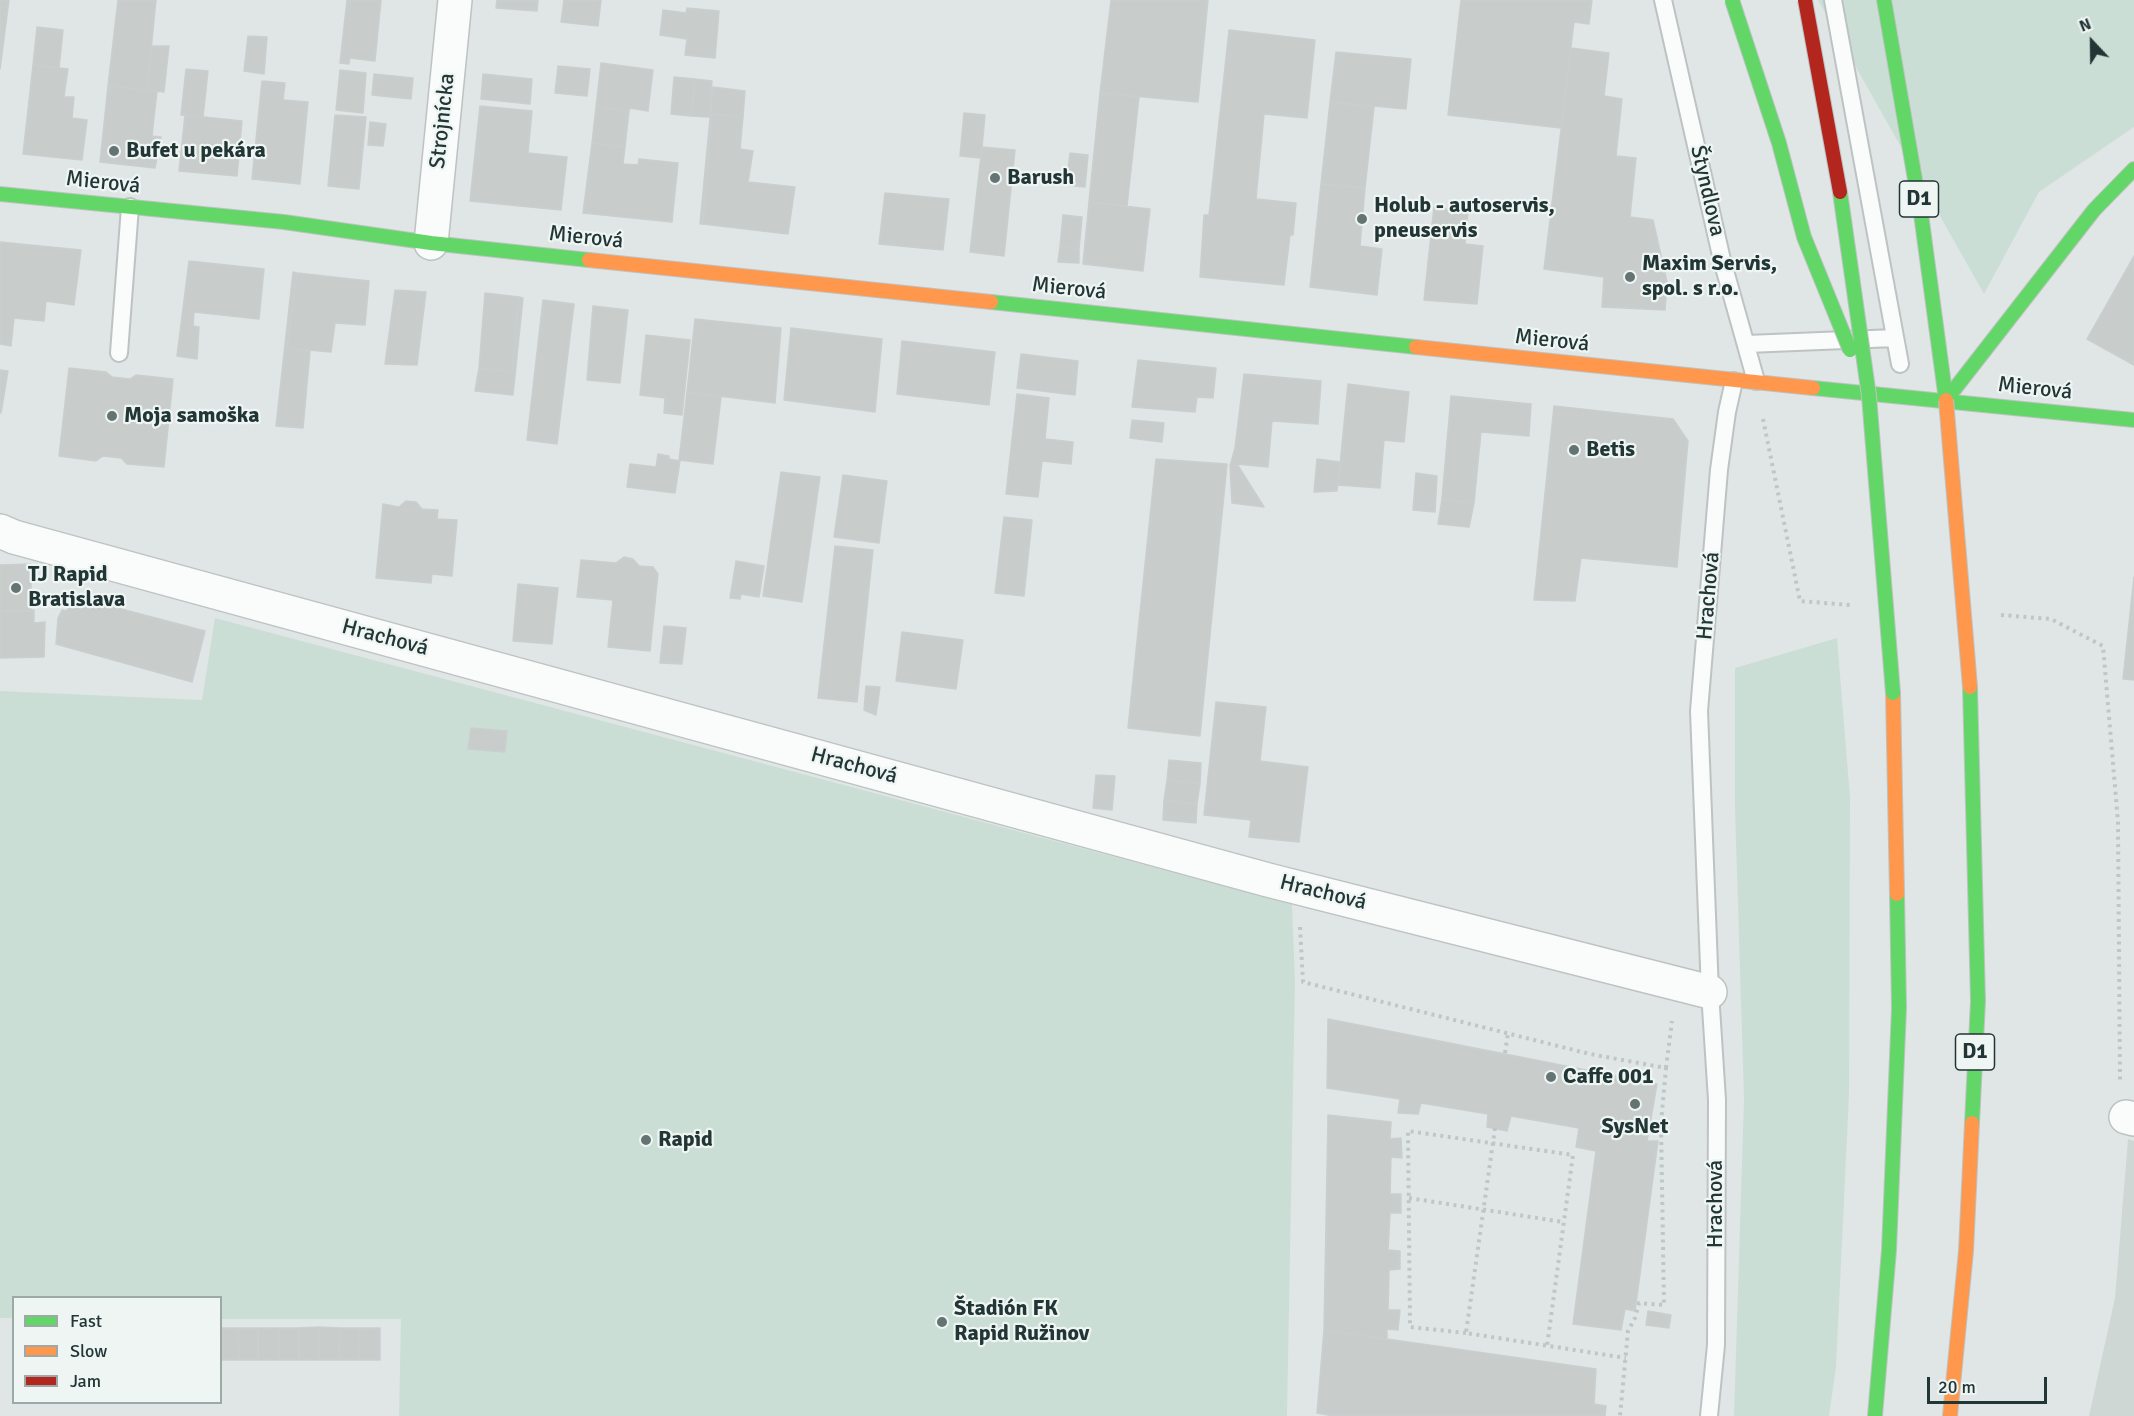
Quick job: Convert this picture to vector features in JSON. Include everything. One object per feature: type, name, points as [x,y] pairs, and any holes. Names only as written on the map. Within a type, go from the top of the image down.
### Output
[{"type":"main road","points":[[1732,0],[1779,144],[1804,237],[1869,396]]},
{"type":"main road","points":[[1805,0],[1843,211],[1869,396],[1893,693],[1899,1008],[1889,1250],[1875,1416]]},
{"type":"main road","name":"D1","points":[[1884,0],[1921,214],[1946,400],[1970,687],[1978,1001],[1966,1251],[1950,1416]]},
{"type":"main road","points":[[1946,400],[2094,210],[2134,169]]},
{"type":"main road","name":"Mierová","points":[[0,194],[284,222],[431,243],[1734,381],[1756,381],[2134,420]]},
{"type":"street","name":"Strojnícka","points":[[431,243],[455,0]]},
{"type":"street","name":"Hrachová","points":[[0,531],[14,537],[1298,887],[1710,992]]},
{"type":"lane","name":"Štyndlova","points":[[1663,0],[1722,260],[1756,381]]},
{"type":"lane","points":[[1833,0],[1900,364]]},
{"type":"lane","points":[[119,353],[130,207]]},
{"type":"lane","points":[[1747,344],[1895,338]]},
{"type":"lane","name":"Hrachová","points":[[1709,1416],[1716,1345],[1717,1112],[1699,711],[1719,470],[1734,381]]},
{"type":"path","points":[[1298,887],[1303,982],[1590,1053],[1666,1068],[1661,1123],[1664,1305],[1639,1303],[1628,1331],[1620,1416]]},
{"type":"path","points":[[1505,1053],[1508,1033]]},
{"type":"path","points":[[1466,1334],[1495,1128]]},
{"type":"path","points":[[1547,1346],[1573,1155],[1408,1131],[1410,1327],[1626,1358]]},
{"type":"path","points":[[1409,1198],[1563,1222]]},
{"type":"shaded area","points":[[2128,1139],[2134,1141],[2134,1416],[2089,1416],[2115,1298]]},
{"type":"green space","points":[[1818,0],[2134,0],[2134,127],[2039,192],[1984,294]]},
{"type":"green space","name":"Rapid","points":[[215,618],[1292,904],[1295,982],[1287,1416],[399,1416],[401,1319],[222,1319],[222,1296],[12,1296],[12,1318],[0,1318],[0,691],[202,700]]},
{"type":"green space","points":[[1837,638],[1850,797],[1849,1095],[1836,1367],[1829,1416],[1734,1416],[1744,1099],[1735,809],[1735,668]]},
{"type":"building","points":[[0,0],[9,0],[0,69]]},
{"type":"building","points":[[118,0],[156,0],[147,90],[108,86]]},
{"type":"building","points":[[347,0],[381,0],[375,61],[350,58],[349,64],[340,63]]},
{"type":"building","points":[[497,0],[538,0],[537,11],[496,8]]},
{"type":"building","points":[[564,0],[601,0],[598,26],[561,22]]},
{"type":"building","points":[[1111,0],[1208,0],[1198,102],[1100,93]]},
{"type":"building","points":[[1461,0],[1592,0],[1589,24],[1574,22],[1561,128],[1448,115]]},
{"type":"building","points":[[687,8],[719,11],[715,58],[685,55],[687,39],[660,35],[663,10],[686,13]]},
{"type":"building","points":[[37,27],[63,30],[59,68],[33,65]]},
{"type":"building","points":[[1229,30],[1315,40],[1307,118],[1264,114],[1256,199],[1296,203],[1284,285],[1200,277],[1204,215],[1209,215]]},
{"type":"building","points":[[248,36],[267,37],[264,74],[244,71]]},
{"type":"building","points":[[152,46],[169,46],[164,92],[147,90]]},
{"type":"building","points":[[1571,48],[1609,53],[1604,96],[1622,99],[1616,156],[1636,158],[1630,217],[1653,220],[1667,282],[1665,310],[1602,307],[1604,277],[1544,269]]},
{"type":"building","points":[[1336,52],[1411,59],[1406,109],[1330,102]]},
{"type":"building","points":[[601,63],[653,70],[648,111],[596,107]]},
{"type":"building","points":[[33,65],[68,69],[64,97],[74,97],[72,118],[87,120],[82,160],[23,154]]},
{"type":"building","points":[[558,66],[590,69],[587,96],[555,93]]},
{"type":"building","points":[[186,69],[208,71],[203,117],[181,115]]},
{"type":"building","points":[[340,70],[366,73],[363,113],[336,110]]},
{"type":"building","points":[[374,74],[413,78],[411,99],[372,95]]},
{"type":"building","points":[[483,74],[532,79],[530,104],[481,99]]},
{"type":"building","points":[[674,77],[695,79],[691,116],[671,114]]},
{"type":"building","points":[[695,79],[712,81],[709,117],[691,116]]},
{"type":"building","points":[[262,81],[285,83],[283,100],[308,102],[300,184],[252,179]]},
{"type":"building","points":[[108,86],[157,91],[152,136],[161,137],[155,168],[100,162]]},
{"type":"building","points":[[713,87],[745,91],[743,117],[712,114],[703,224],[700,224]]},
{"type":"building","points":[[1100,93],[1139,97],[1127,206],[1089,202]]},
{"type":"building","points":[[1330,102],[1374,107],[1365,188],[1321,184]]},
{"type":"building","points":[[480,106],[532,111],[528,153],[567,157],[561,210],[470,201]]},
{"type":"building","points":[[596,107],[629,111],[625,147],[592,143]]},
{"type":"building","points":[[964,113],[985,115],[981,158],[960,156]]},
{"type":"building","points":[[712,114],[743,117],[740,149],[753,151],[748,182],[795,187],[788,234],[703,224]]},
{"type":"building","points":[[185,115],[242,121],[237,176],[179,171]]},
{"type":"building","points":[[335,115],[366,117],[359,189],[328,186]]},
{"type":"building","points":[[370,122],[386,124],[383,146],[368,145]]},
{"type":"building","points":[[592,143],[625,147],[623,164],[638,165],[639,159],[678,163],[672,222],[583,213]]},
{"type":"building","points":[[982,147],[1015,150],[1004,256],[970,252]]},
{"type":"building","points":[[1070,153],[1088,155],[1085,187],[1066,185]]},
{"type":"building","points":[[1321,184],[1365,188],[1360,246],[1382,249],[1377,295],[1310,287]]},
{"type":"building","points":[[885,193],[949,199],[943,250],[879,244]]},
{"type":"building","points":[[1089,202],[1150,209],[1143,271],[1083,264]]},
{"type":"building","points":[[1434,207],[1468,211],[1465,244],[1483,246],[1477,304],[1424,300]]},
{"type":"building","points":[[1063,215],[1082,217],[1079,249],[1060,247]]},
{"type":"building","points":[[0,242],[81,250],[74,305],[46,301],[44,321],[14,318],[11,346],[0,344]]},
{"type":"building","points":[[1060,247],[1079,249],[1079,263],[1058,262]]},
{"type":"building","points":[[2134,256],[2134,365],[2087,339]]},
{"type":"building","points":[[189,261],[264,269],[259,319],[194,312],[193,326],[199,327],[197,359],[177,356]]},
{"type":"building","points":[[293,272],[297,273],[287,348],[310,351],[303,428],[276,426]]},
{"type":"building","points":[[297,273],[369,281],[365,325],[335,323],[331,352],[287,348]]},
{"type":"building","points":[[395,290],[426,292],[417,365],[385,364]]},
{"type":"building","points":[[485,293],[519,297],[512,372],[479,368]]},
{"type":"building","points":[[519,297],[523,298],[513,395],[475,391],[479,368],[512,372]]},
{"type":"building","points":[[543,300],[574,304],[557,444],[527,440]]},
{"type":"building","points":[[593,306],[628,310],[620,383],[587,380]]},
{"type":"building","points":[[695,319],[781,328],[775,403],[687,392]]},
{"type":"building","points":[[791,328],[882,339],[875,412],[784,400]]},
{"type":"building","points":[[646,335],[690,340],[682,415],[664,413],[665,398],[640,395]]},
{"type":"building","points":[[902,341],[995,352],[989,405],[897,394]]},
{"type":"building","points":[[1021,354],[1078,361],[1075,395],[1017,388]]},
{"type":"building","points":[[1138,360],[1216,368],[1213,398],[1197,397],[1195,412],[1132,407]]},
{"type":"building","points":[[69,368],[106,372],[112,377],[130,379],[136,375],[173,379],[164,467],[127,464],[121,458],[103,456],[96,461],[59,456]]},
{"type":"building","points":[[0,370],[8,371],[1,413],[0,413]]},
{"type":"building","points":[[1244,374],[1321,381],[1318,424],[1272,421],[1268,467],[1237,464],[1264,507],[1232,503],[1230,466],[1235,448]]},
{"type":"building","points":[[1348,384],[1409,392],[1404,442],[1384,440],[1380,488],[1338,485]]},
{"type":"building","points":[[687,392],[721,397],[713,464],[679,460]]},
{"type":"building","points":[[1017,394],[1049,398],[1045,439],[1073,442],[1071,464],[1042,461],[1038,497],[1006,494]]},
{"type":"building","points":[[1451,396],[1531,404],[1529,436],[1481,432],[1474,503],[1442,499]]},
{"type":"building","points":[[1554,406],[1673,419],[1688,441],[1677,567],[1581,558],[1575,601],[1534,600]]},
{"type":"building","points":[[1132,420],[1164,423],[1162,442],[1130,438]]},
{"type":"building","points":[[658,454],[680,461],[675,493],[627,487],[630,464],[656,467]]},
{"type":"building","points":[[1156,459],[1227,464],[1200,736],[1128,728]]},
{"type":"building","points":[[1317,459],[1340,462],[1337,491],[1314,492]]},
{"type":"building","points":[[781,472],[820,477],[802,602],[763,596]]},
{"type":"building","points":[[1416,473],[1437,476],[1435,512],[1413,510]]},
{"type":"building","points":[[843,475],[887,481],[879,543],[834,537]]},
{"type":"building","points":[[1442,499],[1474,503],[1469,527],[1438,524]]},
{"type":"building","points":[[406,501],[416,502],[422,509],[438,510],[437,519],[457,520],[452,576],[432,574],[431,583],[376,578],[383,504],[399,507]]},
{"type":"building","points":[[1004,517],[1032,520],[1024,596],[995,593]]},
{"type":"building","points":[[835,546],[873,550],[857,702],[818,698]]},
{"type":"building","points":[[624,557],[633,559],[639,566],[653,567],[658,574],[650,651],[608,647],[613,600],[577,597],[581,560],[616,563]]},
{"type":"building","points":[[736,561],[764,566],[759,597],[741,594],[740,599],[730,598]]},
{"type":"building","name":"TJ Rapid Bratislava","points":[[31,564],[31,611],[0,611],[0,565]]},
{"type":"building","points":[[2134,577],[2134,680],[2123,679]]},
{"type":"building","points":[[518,584],[558,588],[552,644],[513,641]]},
{"type":"building","points":[[72,596],[205,631],[192,682],[56,644],[58,618],[62,610],[67,611]]},
{"type":"building","points":[[34,610],[34,623],[45,622],[44,657],[0,658],[0,611]]},
{"type":"building","points":[[664,626],[686,628],[682,664],[660,663]]},
{"type":"building","points":[[902,632],[963,640],[956,689],[896,681]]},
{"type":"building","points":[[866,686],[880,687],[876,715],[864,710]]},
{"type":"building","points":[[1216,702],[1266,707],[1260,761],[1308,767],[1299,842],[1249,837],[1251,820],[1204,815]]},
{"type":"building","points":[[471,728],[507,731],[505,752],[468,749]]},
{"type":"building","points":[[1169,760],[1201,763],[1200,784],[1167,780]]},
{"type":"building","points":[[1096,775],[1115,776],[1112,810],[1093,808]]},
{"type":"building","points":[[1167,780],[1200,784],[1197,804],[1164,800]]},
{"type":"building","points":[[1164,800],[1197,804],[1196,823],[1163,820]]},
{"type":"building","points":[[1328,1019],[1657,1084],[1647,1141],[1658,1141],[1635,1311],[1625,1309],[1621,1330],[1573,1324],[1596,1151],[1576,1147],[1579,1128],[1511,1116],[1507,1131],[1487,1127],[1488,1114],[1421,1103],[1418,1114],[1398,1113],[1400,1099],[1327,1088]]},
{"type":"building","points":[[1328,1115],[1391,1122],[1390,1139],[1401,1138],[1402,1158],[1391,1157],[1390,1194],[1401,1194],[1401,1213],[1390,1213],[1388,1250],[1400,1251],[1400,1269],[1389,1270],[1388,1310],[1400,1310],[1398,1330],[1387,1329],[1387,1339],[1324,1330]]},
{"type":"building","points":[[1648,1311],[1671,1315],[1669,1328],[1646,1325]]},
{"type":"building","points":[[319,1327],[340,1328],[339,1360],[319,1360]]},
{"type":"building","points":[[319,1327],[319,1360],[299,1360],[299,1328]]},
{"type":"building","points":[[222,1328],[238,1328],[239,1360],[222,1360]]},
{"type":"building","points":[[238,1328],[258,1328],[258,1360],[239,1360]]},
{"type":"building","points":[[258,1328],[279,1328],[279,1360],[258,1360]]},
{"type":"building","points":[[279,1328],[299,1328],[299,1360],[279,1360]]},
{"type":"building","points":[[340,1328],[360,1328],[359,1360],[339,1360]]},
{"type":"building","points":[[360,1328],[380,1328],[380,1360],[359,1360]]},
{"type":"building","points":[[1324,1330],[1596,1369],[1594,1404],[1606,1406],[1605,1416],[1333,1416],[1317,1413]]},
{"type":"traffic: fast","points":[[1732,0],[1779,143],[1804,237],[1850,350]]},
{"type":"traffic: fast","points":[[1884,0],[1921,214],[1946,400]]},
{"type":"traffic: fast","points":[[1946,400],[2094,210],[2134,169]]},
{"type":"traffic: fast","points":[[1840,192],[1869,396],[1893,693]]},
{"type":"traffic: fast","points":[[0,194],[284,222],[431,243],[589,260]]},
{"type":"traffic: fast","points":[[991,302],[1416,347]]},
{"type":"traffic: fast","points":[[1813,388],[2134,420]]},
{"type":"traffic: fast","points":[[1970,687],[1978,1001],[1972,1123]]},
{"type":"traffic: fast","points":[[1875,1416],[1889,1250],[1899,1008],[1897,894]]},
{"type":"traffic: slow","points":[[589,260],[991,302]]},
{"type":"traffic: slow","points":[[1416,347],[1813,388]]},
{"type":"traffic: slow","points":[[1946,400],[1970,687]]},
{"type":"traffic: slow","points":[[1893,693],[1897,894]]},
{"type":"traffic: slow","points":[[1950,1416],[1966,1251],[1972,1123]]},
{"type":"traffic: jam","points":[[1805,0],[1840,192]]},
{"type":"place","name":"Bufet u pekára","points":[[114,151]]},
{"type":"place","name":"Barush","points":[[995,178]]},
{"type":"place","name":"Holub - autoservis, pneuservis","points":[[1362,219]]},
{"type":"place","name":"Maxim Servis, spol. s r.o.","points":[[1630,277]]},
{"type":"place","name":"Moja samoška","points":[[112,416]]},
{"type":"place","name":"Betis","points":[[1574,450]]},
{"type":"place","name":"TJ Rapid Bratislava","points":[[16,588]]},
{"type":"place","name":"Caffe 001","points":[[1551,1077]]},
{"type":"place","name":"SysNet","points":[[1635,1104]]},
{"type":"place","name":"Rapid","points":[[646,1140]]},
{"type":"place","name":"Štadión FK Rapid Ružinov","points":[[942,1322]]}]
